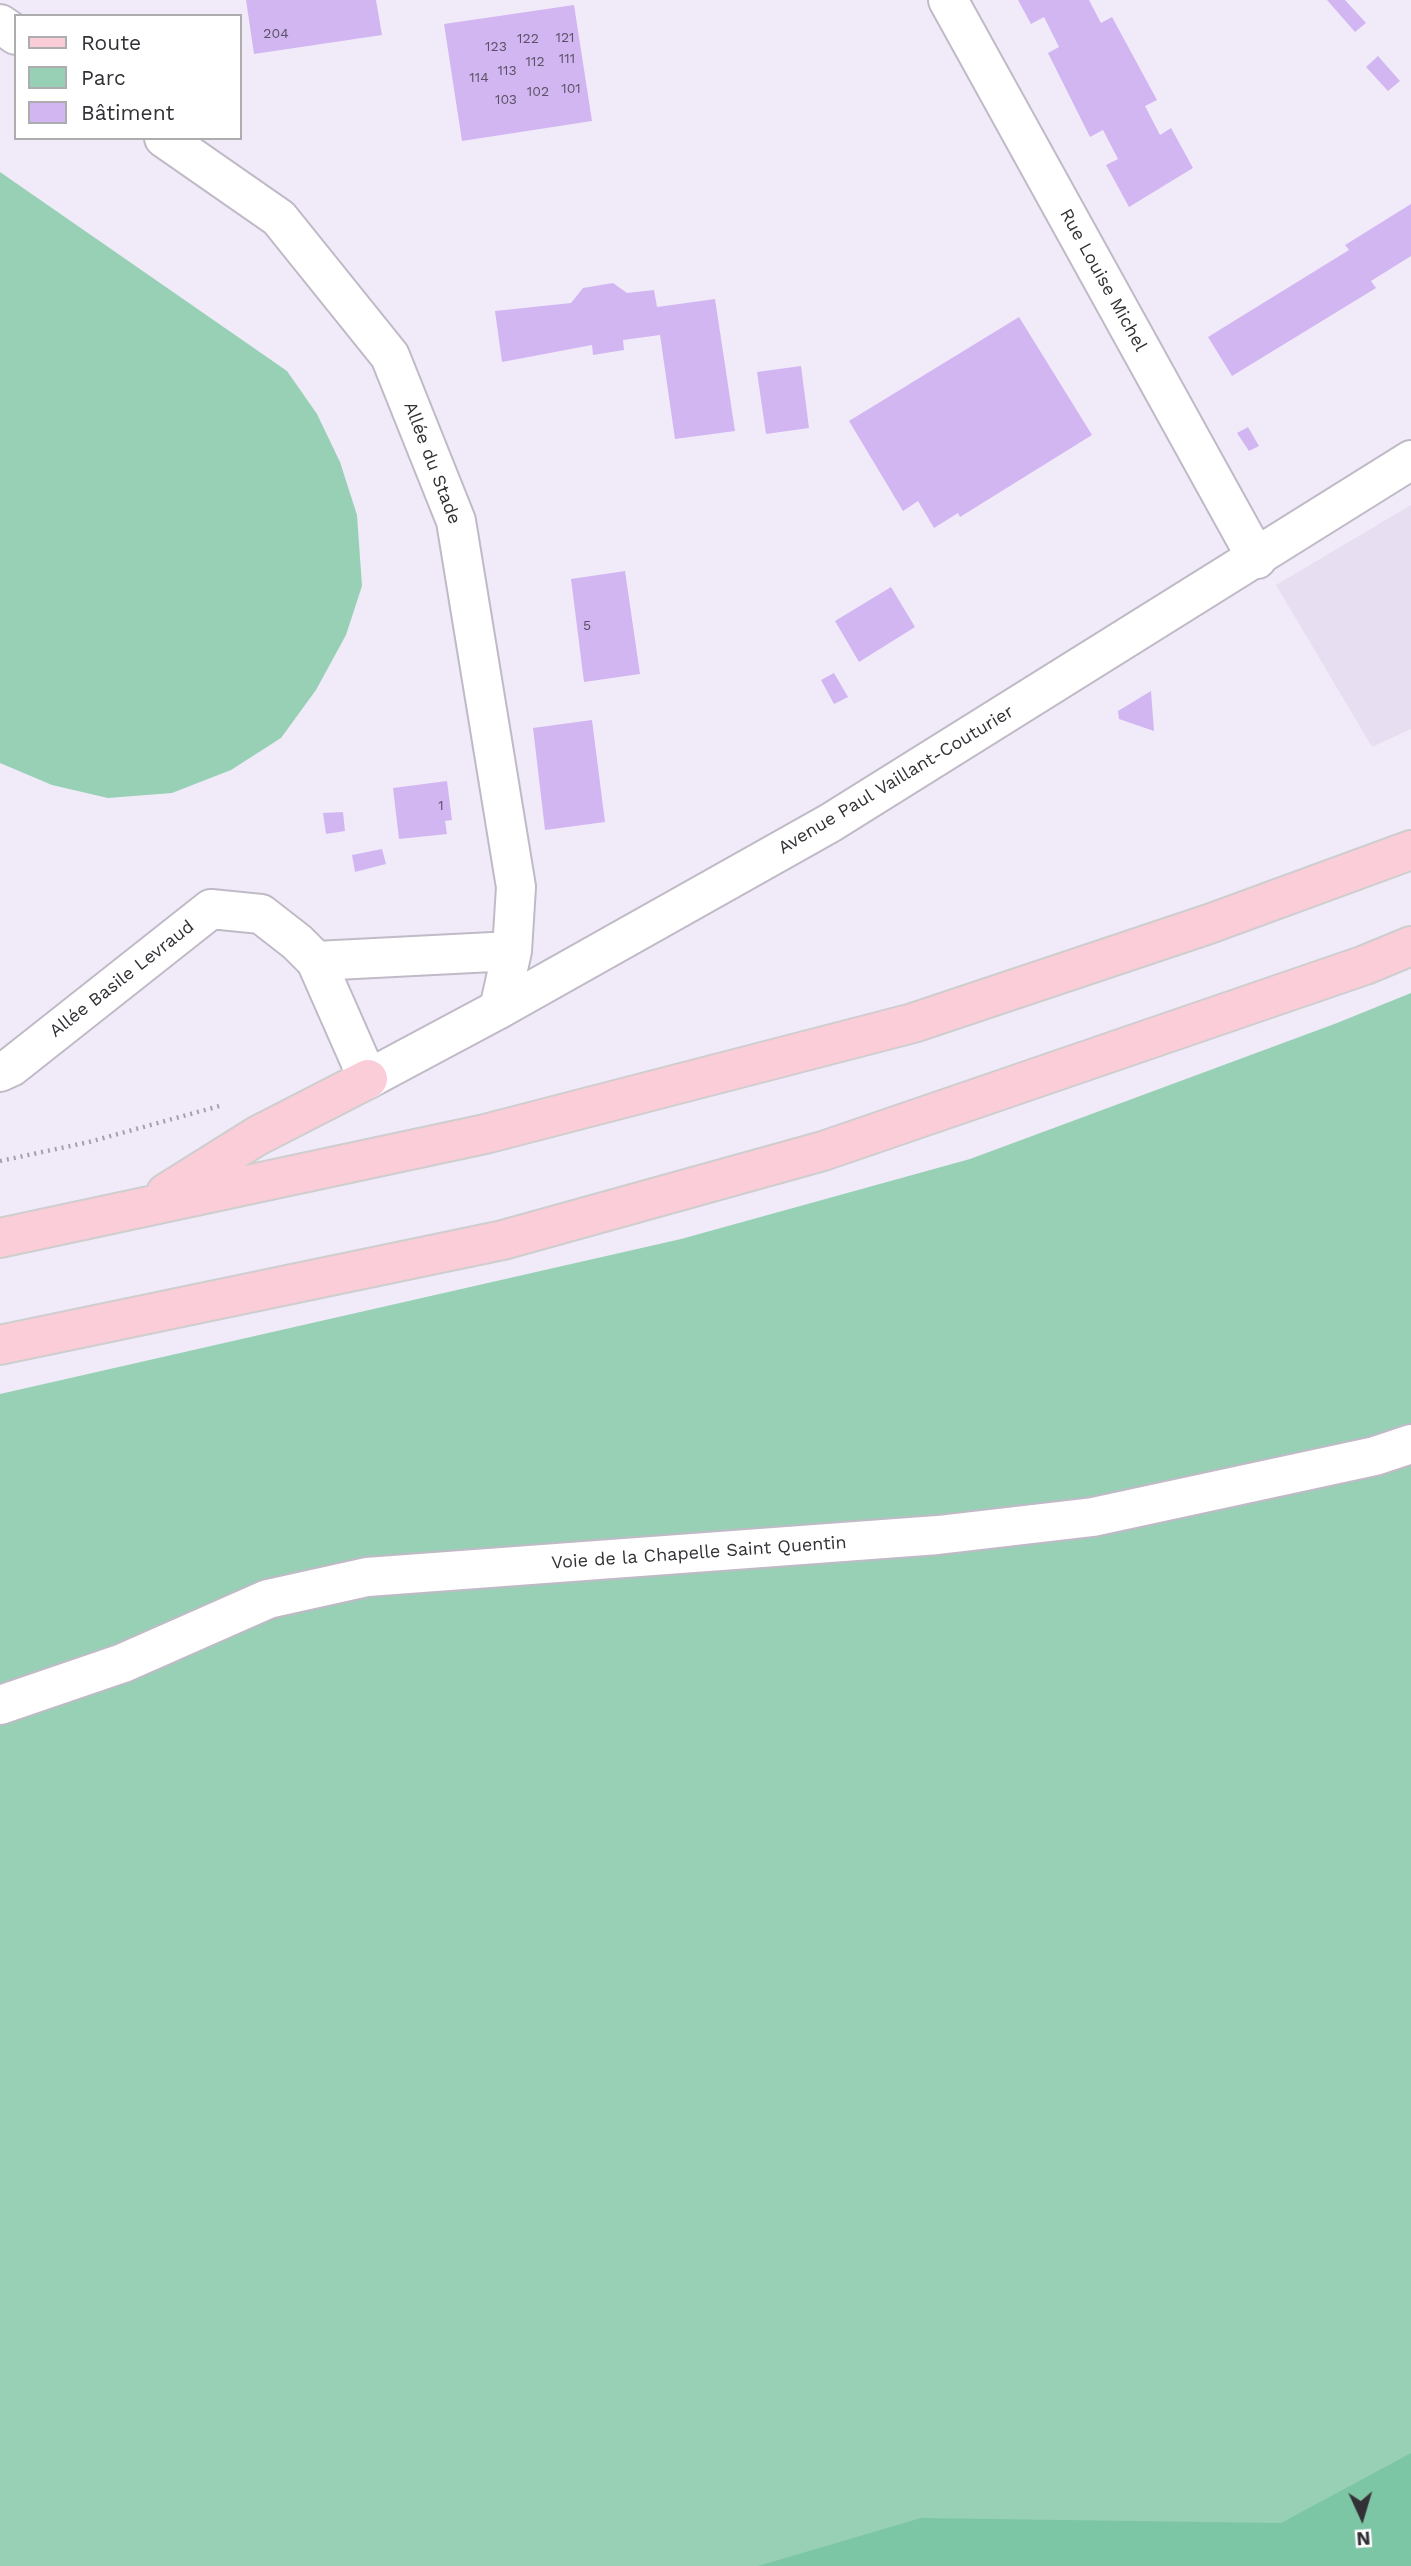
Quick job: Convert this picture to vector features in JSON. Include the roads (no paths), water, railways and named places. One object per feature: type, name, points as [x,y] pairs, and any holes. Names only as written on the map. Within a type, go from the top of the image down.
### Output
[{"type":"main road","points":[[0,1238],[485,1134],[913,1023],[1209,924],[1411,850]]},
{"type":"main road","points":[[0,1345],[503,1240],[823,1152],[1366,965],[1411,946]]},
{"type":"main road","points":[[143,1207],[257,1136],[368,1079]]},
{"type":"street","name":"Rue Louise Michel","points":[[948,0],[1257,559]]},
{"type":"street","name":"Allée du Stade","points":[[167,140],[279,218],[390,356],[456,521],[516,887],[512,951],[499,1009]]},
{"type":"street","name":"Avenue Paul Vaillant-Couturier","points":[[368,1079],[499,1009],[830,823],[1257,559],[1411,460]]},
{"type":"street","name":"Allée Basile Levraud","points":[[0,1072],[11,1067],[211,909],[261,915],[297,942],[316,961],[368,1079]]},
{"type":"street","points":[[316,961],[512,951]]},
{"type":"street","name":"Voie de la Chapelle Saint Quentin","points":[[0,1705],[123,1663],[268,1599],[367,1577],[938,1535],[1093,1517],[1375,1456],[1411,1444]]}]
